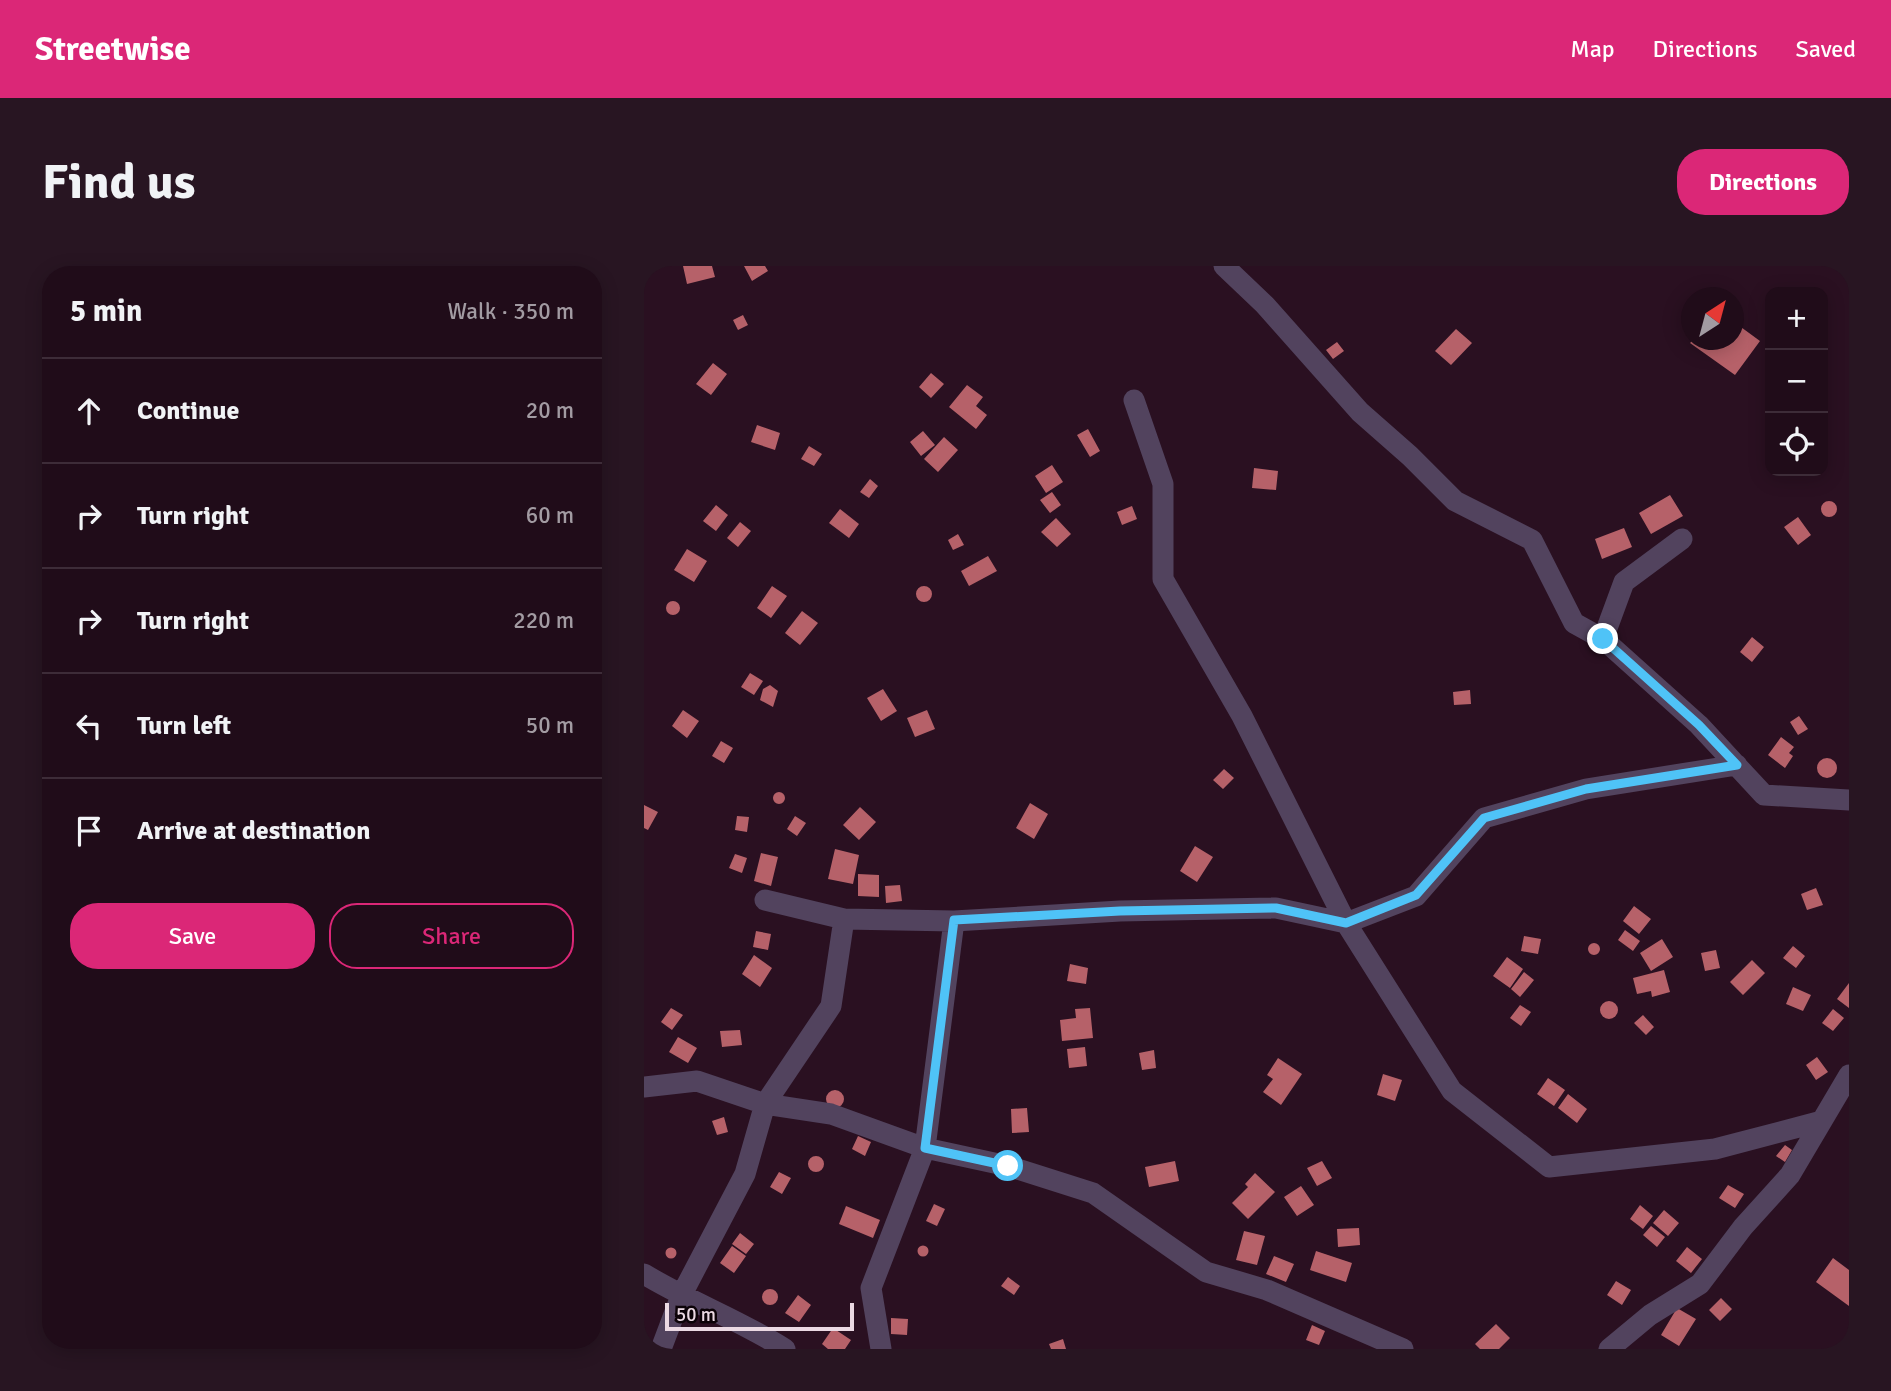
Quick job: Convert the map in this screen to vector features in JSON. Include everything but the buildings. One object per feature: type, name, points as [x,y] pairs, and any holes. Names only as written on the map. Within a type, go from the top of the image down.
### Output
[{"type":"street","points":[[1224,266],[1265,305],[1360,412],[1455,501],[1532,540],[1574,623],[1603,639],[1699,725],[1764,794],[1849,800]]},
{"type":"street","points":[[1134,400],[1163,484],[1163,579],[1242,716],[1346,923],[1452,1091],[1549,1167],[1715,1149],[1822,1121]]},
{"type":"street","points":[[1603,639],[1625,582],[1682,539]]},
{"type":"street","points":[[765,900],[844,919],[954,920],[1120,911],[1276,908],[1346,923],[1416,895],[1484,818],[1586,789],[1737,765]]},
{"type":"street","points":[[661,1349],[681,1296],[745,1174],[765,1104],[831,1006],[844,919]]},
{"type":"street","points":[[881,1349],[871,1288],[925,1148],[954,920]]},
{"type":"street","points":[[1609,1349],[1650,1315],[1700,1284],[1743,1227],[1790,1175],[1849,1075]]},
{"type":"street","points":[[644,1087],[697,1080],[765,1104],[831,1114],[925,1148],[1008,1166],[1093,1193],[1206,1272],[1267,1290],[1404,1349]]},
{"type":"street","points":[[644,1274],[681,1296],[747,1325],[785,1349]]},
{"type":"route","points":[[1008,1166],[925,1148],[954,920],[1120,911],[1276,908],[1346,923],[1416,895],[1484,818],[1586,789],[1737,765],[1699,725],[1603,639]]}]
